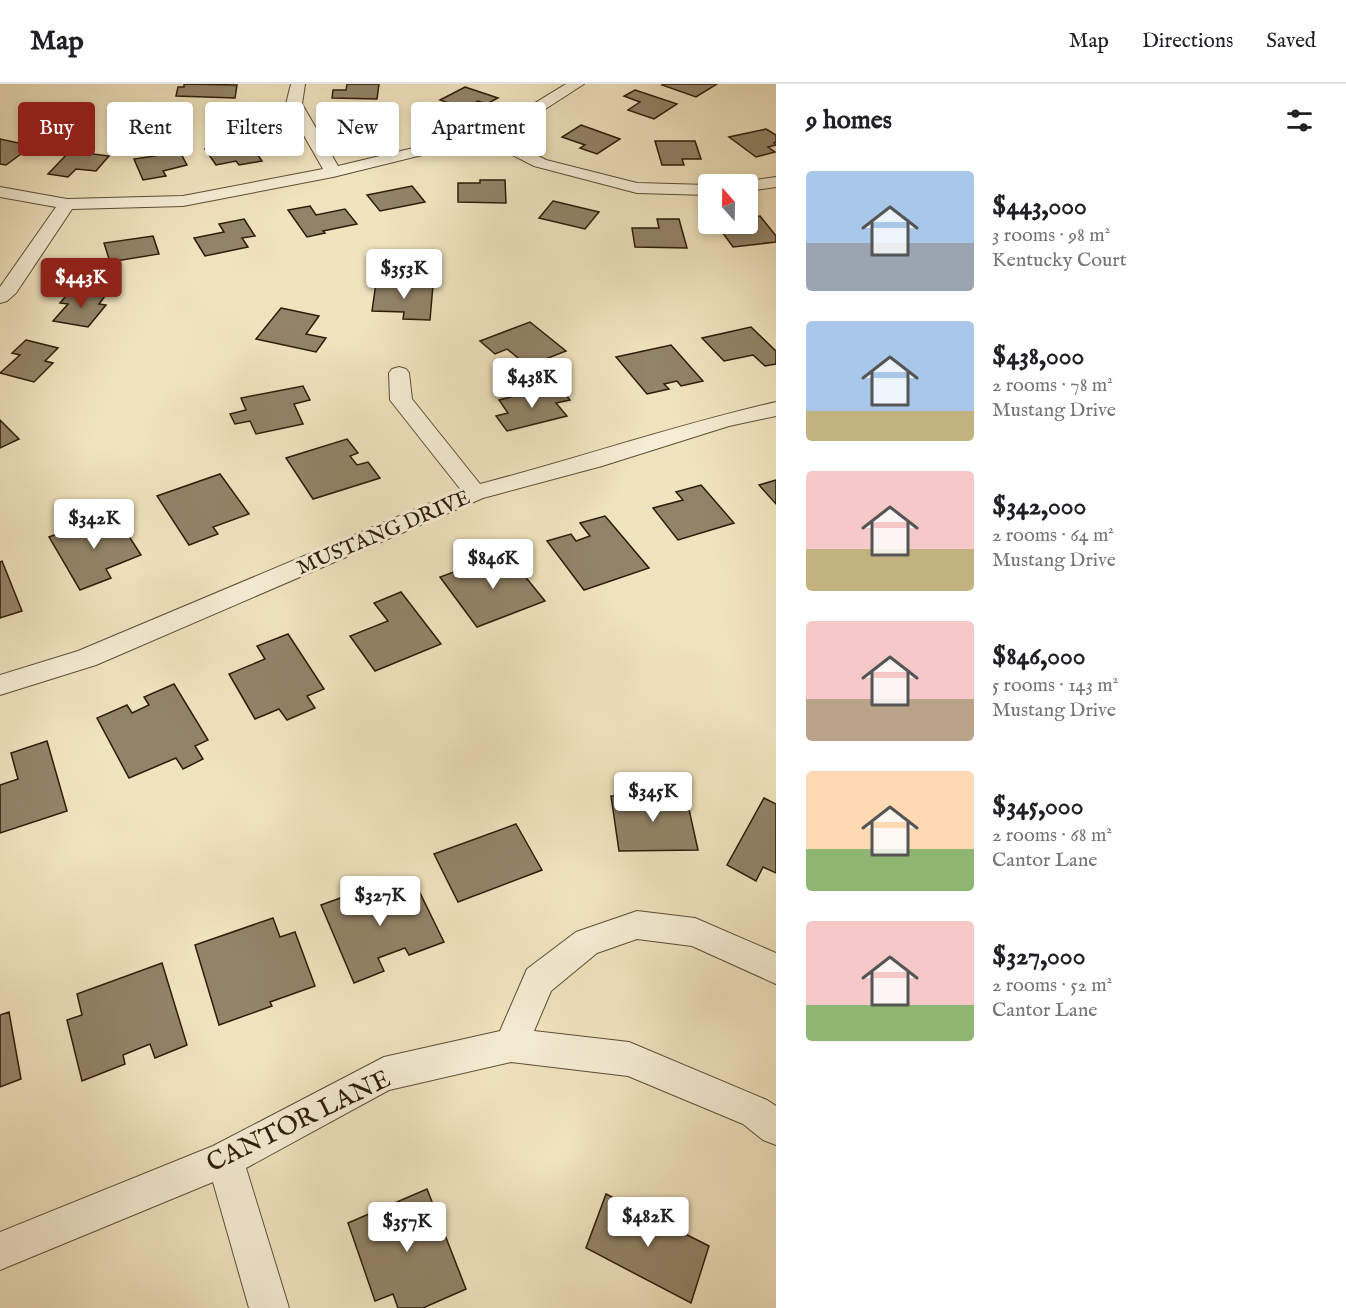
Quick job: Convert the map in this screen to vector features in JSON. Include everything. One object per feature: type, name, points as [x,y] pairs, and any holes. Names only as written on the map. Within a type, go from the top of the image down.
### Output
[{"type":"street","points":[[298,84],[294,104],[333,172]]},
{"type":"street","points":[[546,103],[577,84]]},
{"type":"street","points":[[0,192],[67,204],[183,201],[333,172],[411,153]]},
{"type":"street","points":[[526,156],[540,163],[637,188],[698,190]]},
{"type":"street","points":[[758,184],[776,182]]},
{"type":"street","points":[[0,297],[9,289],[67,204]]},
{"type":"street","points":[[399,373],[401,400],[475,493]]},
{"type":"street","name":"MUSTANG DRIVE","points":[[0,686],[87,658],[475,493],[594,461],[724,421],[776,409]]},
{"type":"street","points":[[511,1045],[539,980],[587,942],[637,925],[694,932],[776,969]]},
{"type":"street","name":"CANTOR LANE","points":[[0,1251],[225,1159],[384,1074],[511,1045],[628,1059],[755,1112],[776,1127]]},
{"type":"street","points":[[225,1159],[269,1308]]},
{"type":"building","points":[[184,84],[237,85],[235,98],[176,96],[178,87],[184,87]]},
{"type":"building","points":[[347,84],[379,84],[377,99],[332,98],[333,90],[346,90]]},
{"type":"building","points":[[717,84],[696,97],[662,85]]},
{"type":"building","points":[[465,87],[498,98],[491,102],[440,100]]},
{"type":"building","points":[[635,90],[677,104],[654,119],[628,110],[640,102],[624,96]]},
{"type":"building","points":[[581,125],[620,139],[597,154],[580,148],[585,145],[562,137]]},
{"type":"building","points":[[766,129],[776,135],[774,143],[776,145],[768,147],[775,152],[756,157],[729,137]]},
{"type":"building","points":[[0,139],[18,143],[18,156],[6,165],[0,164]]},
{"type":"building","points":[[655,141],[695,141],[701,159],[682,159],[684,165],[662,165]]},
{"type":"building","points":[[65,156],[109,156],[96,171],[76,169],[68,177],[48,174]]},
{"type":"building","points":[[182,156],[187,165],[163,171],[166,176],[143,180],[134,159]]},
{"type":"building","points":[[210,156],[258,156],[262,161],[239,165],[236,161],[216,165]]},
{"type":"building","points":[[480,180],[505,180],[506,203],[458,202],[458,183],[480,183]]},
{"type":"building","points":[[412,186],[425,202],[380,211],[367,195]]},
{"type":"building","points":[[553,201],[599,212],[585,229],[539,218]]},
{"type":"building","points":[[310,206],[316,215],[345,209],[357,224],[307,237],[288,210]]},
{"type":"building","points":[[758,216],[776,236],[776,242],[733,247],[724,234],[758,234]]},
{"type":"building","points":[[244,219],[255,236],[242,238],[248,247],[205,256],[194,238],[224,232],[219,224]]},
{"type":"building","points":[[657,219],[679,219],[687,248],[635,247],[632,228],[659,228]]},
{"type":"building","points":[[153,236],[159,254],[110,262],[104,243]]},
{"type":"building","points":[[376,283],[433,285],[430,320],[403,319],[404,312],[372,311]]},
{"type":"building","points":[[71,290],[105,296],[99,304],[106,305],[88,327],[53,321],[68,304],[60,303]]},
{"type":"building","points":[[281,308],[319,316],[306,334],[326,338],[316,352],[256,339]]},
{"type":"building","points":[[530,322],[566,351],[528,366],[507,349],[495,354],[480,341]]},
{"type":"building","points":[[751,327],[776,351],[776,364],[765,366],[753,355],[724,361],[702,338]]},
{"type":"building","points":[[26,340],[58,348],[45,361],[53,363],[34,382],[0,373],[20,355],[12,353]]},
{"type":"building","points":[[671,345],[703,381],[681,386],[677,381],[664,384],[669,389],[647,394],[616,357]]},
{"type":"building","points":[[303,386],[310,400],[294,404],[303,424],[256,434],[250,421],[235,424],[230,414],[246,410],[241,398]]},
{"type":"building","points":[[544,389],[547,394],[562,390],[570,400],[556,403],[567,416],[507,431],[496,416],[508,413],[499,400]]},
{"type":"building","points":[[0,420],[19,439],[0,448]]},
{"type":"building","points":[[347,439],[358,453],[350,456],[357,465],[368,462],[380,478],[313,499],[286,458]]},
{"type":"building","points":[[220,474],[249,514],[213,527],[218,534],[189,545],[157,496]]},
{"type":"building","points":[[776,480],[776,504],[759,485]]},
{"type":"building","points":[[701,485],[734,523],[678,540],[653,508],[683,500],[676,492]]},
{"type":"building","points":[[114,513],[141,555],[106,569],[111,578],[80,590],[49,537]]},
{"type":"building","points":[[605,516],[649,568],[584,590],[547,541],[571,534],[576,541],[590,536],[580,523]]},
{"type":"building","points":[[505,552],[545,601],[477,627],[440,577],[465,568],[471,575],[486,569],[479,561]]},
{"type":"building","points":[[2,561],[22,611],[0,618],[0,562]]},
{"type":"building","points":[[401,592],[441,644],[375,671],[350,636],[388,621],[374,603]]},
{"type":"building","points":[[288,634],[324,689],[307,696],[315,708],[287,720],[279,709],[255,719],[229,674],[265,659],[257,646]]},
{"type":"building","points":[[174,684],[208,740],[195,746],[203,759],[183,769],[176,758],[129,778],[97,718],[127,705],[132,713],[149,705],[144,697]]},
{"type":"building","points":[[47,741],[67,811],[0,833],[0,785],[18,779],[11,753]]},
{"type":"building","points":[[611,796],[686,796],[698,850],[619,851]]},
{"type":"building","points":[[764,798],[776,804],[776,873],[763,867],[756,881],[727,865]]},
{"type":"building","points":[[516,824],[542,870],[458,902],[434,854]]},
{"type":"building","points":[[396,878],[405,896],[419,891],[444,942],[409,955],[405,948],[378,958],[384,971],[354,983],[321,905]]},
{"type":"building","points":[[273,918],[280,937],[295,932],[315,986],[270,1002],[272,1006],[219,1025],[195,945]]},
{"type":"building","points":[[162,963],[187,1045],[155,1058],[150,1044],[123,1055],[125,1064],[82,1081],[67,1020],[82,1015],[77,994]]},
{"type":"building","points":[[9,1012],[21,1079],[0,1087],[0,1015]]},
{"type":"building","points":[[427,1189],[466,1289],[423,1308],[398,1308],[393,1294],[375,1301],[348,1223]]},
{"type":"building","points":[[606,1194],[709,1246],[691,1303],[586,1248]]}]
